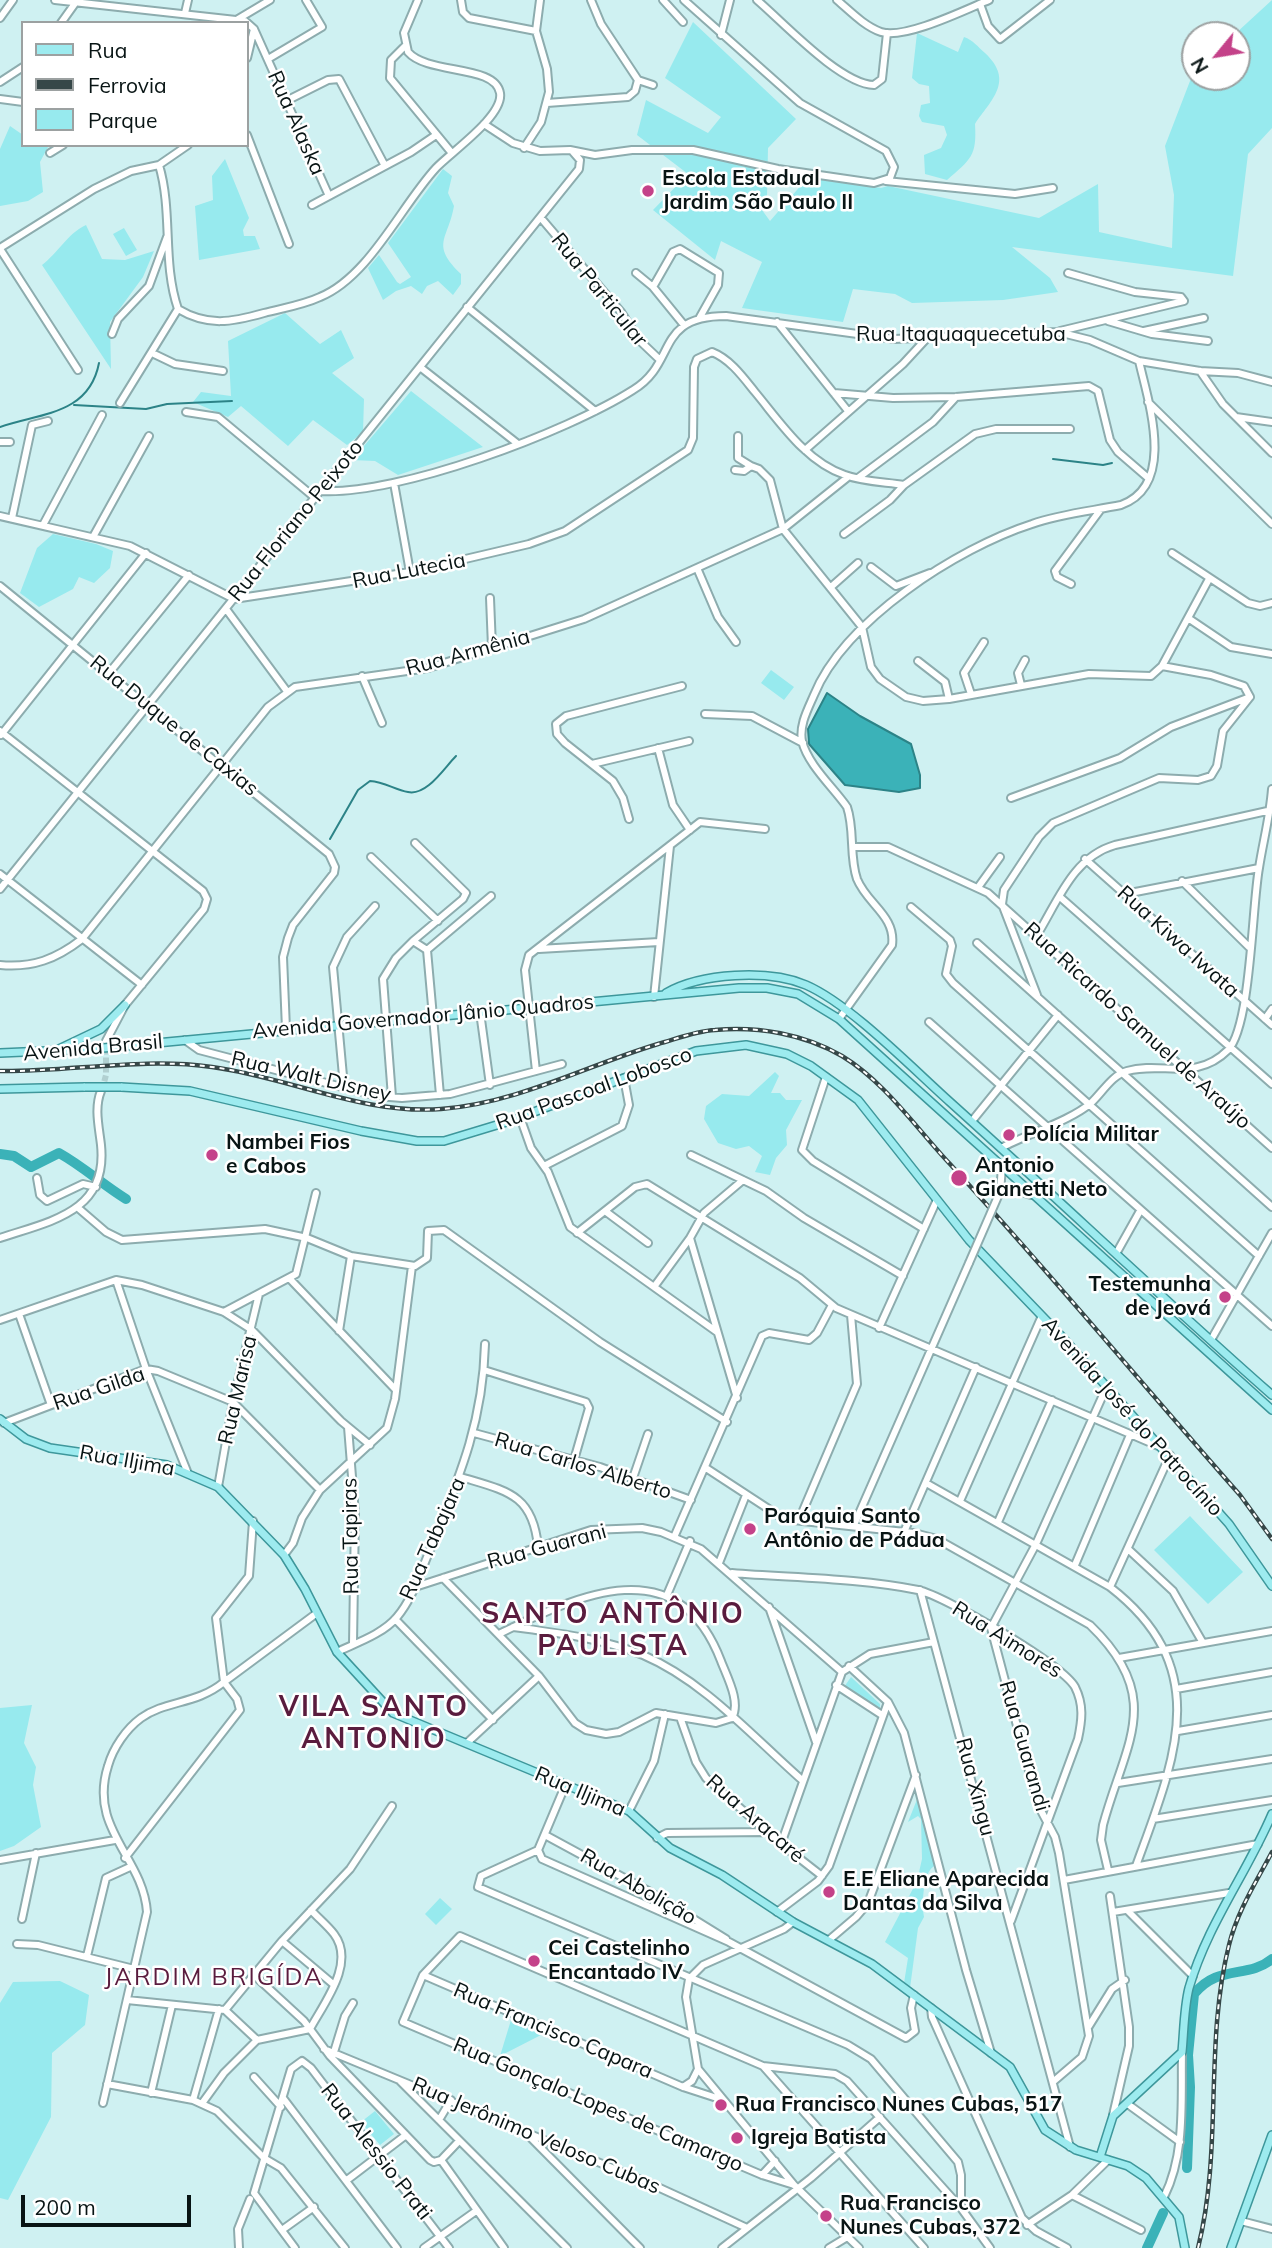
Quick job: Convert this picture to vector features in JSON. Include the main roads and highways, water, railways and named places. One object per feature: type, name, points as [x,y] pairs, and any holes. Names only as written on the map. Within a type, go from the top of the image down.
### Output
[{"type":"main road","name":"Avenida Governador Jânio Quadros","points":[[657,996],[688,983],[753,977],[805,985],[845,1010],[972,1121],[1272,1395]]},
{"type":"main road","points":[[700,992],[701,981]]},
{"type":"main road","name":"Avenida Governador Jânio Quadros","points":[[185,1040],[746,988],[783,990],[798,994],[839,1019],[1048,1211],[1272,1410]]},
{"type":"main road","points":[[52,1052],[101,1029],[125,1005]]},
{"type":"main road","name":"Avenida Brasil","points":[[0,1053],[52,1052],[185,1040]]},
{"type":"main road","name":"Rua Pascoal Lobosco","points":[[0,1089],[121,1087],[190,1091],[417,1140],[454,1140],[696,1051],[729,1044],[777,1049],[826,1077],[866,1109],[936,1202],[983,1256]]},
{"type":"main road","points":[[987,1154],[1001,1148]]},
{"type":"main road","points":[[1002,1167],[1010,1161],[1033,1177]]},
{"type":"main road","points":[[1048,1211],[1066,1218],[1075,1215]]},
{"type":"main road","points":[[1102,1258],[1114,1250]]},
{"type":"main road","name":"Avenida José do Patrocínio","points":[[983,1256],[1167,1451],[1229,1524],[1272,1586]]},
{"type":"main road","points":[[1117,1272],[1118,1264],[1124,1259]]},
{"type":"main road","name":"Rua Iljima","points":[[2,1421],[26,1439],[50,1448],[146,1461],[187,1471],[218,1487],[284,1555],[337,1652],[393,1713],[629,1811],[657,1838],[736,1884],[793,1922],[872,1964],[991,2053],[1018,2079],[1045,2130],[1070,2147],[1135,2170],[1164,2197],[1179,2217],[1185,2248]]},
{"type":"main road","points":[[1100,2157],[1112,2119],[1182,2052],[1187,1999],[1194,1976],[1229,1893],[1272,1814]]},
{"type":"main road","points":[[1112,2119],[1129,2105],[1135,2095]]},
{"type":"main road","points":[[1231,2248],[1272,2135]]},
{"type":"waterway","points":[[0,427],[61,409],[74,402],[94,380],[99,363]]},
{"type":"waterway","points":[[74,405],[146,409],[167,404],[232,401]]},
{"type":"waterway","points":[[1053,459],[1103,465],[1112,463]]},
{"type":"waterway","points":[[330,839],[358,790],[370,781],[408,792],[422,790],[441,774],[456,756]]},
{"type":"waterway","points":[[0,1154],[14,1156],[31,1167],[59,1153],[126,1199]]},
{"type":"waterway","points":[[1187,2168],[1190,2087],[1188,2055],[1194,1994],[1213,1979],[1253,1969],[1272,1959]]},
{"type":"waterway","points":[[1147,2248],[1163,2213]]},
{"type":"tunnel","points":[[102,1090],[106,1075],[106,1041]]},
{"type":"railway","points":[[0,1071],[186,1064],[240,1072],[354,1101],[412,1109],[441,1109],[524,1092],[631,1053],[701,1032],[748,1029],[780,1033],[812,1042],[858,1067],[899,1106],[1240,1495],[1272,1539]]},
{"type":"railway","points":[[1198,2248],[1210,2173],[1217,2020],[1222,1982],[1237,1921],[1272,1852]]},
{"type":"place","name":"Escola Estadual Jardim São Paulo II","points":[[648,191]]},
{"type":"place","name":"Polícia Militar","points":[[1009,1135]]},
{"type":"place","name":"Nambei Fios e Cabos","points":[[212,1155]]},
{"type":"place","name":"Antonio Gianetti Neto","points":[[959,1178]]},
{"type":"place","name":"Testemunha de Jeová","points":[[1225,1297]]},
{"type":"place","name":"Paróquia Santo Antônio de Pádua","points":[[750,1529]]},
{"type":"place","name":"E.E Eliane Aparecida Dantas da Silva","points":[[829,1892]]},
{"type":"place","name":"Cei Castelinho Encantado IV","points":[[534,1961]]},
{"type":"place","name":"Rua Francisco Nunes Cubas, 517","points":[[721,2105]]},
{"type":"place","name":"Igreja Batista","points":[[737,2138]]},
{"type":"place","name":"Rua Francisco Nunes Cubas, 372","points":[[826,2216]]},
{"type":"district","name":"SANTO ANTÔNIO PAULISTA","points":[[613,1631]]},
{"type":"district","name":"VILA SANTO ANTONIO","points":[[374,1724]]},
{"type":"district","name":"JARDIM BRIGÍDA","points":[[214,1978]]}]
